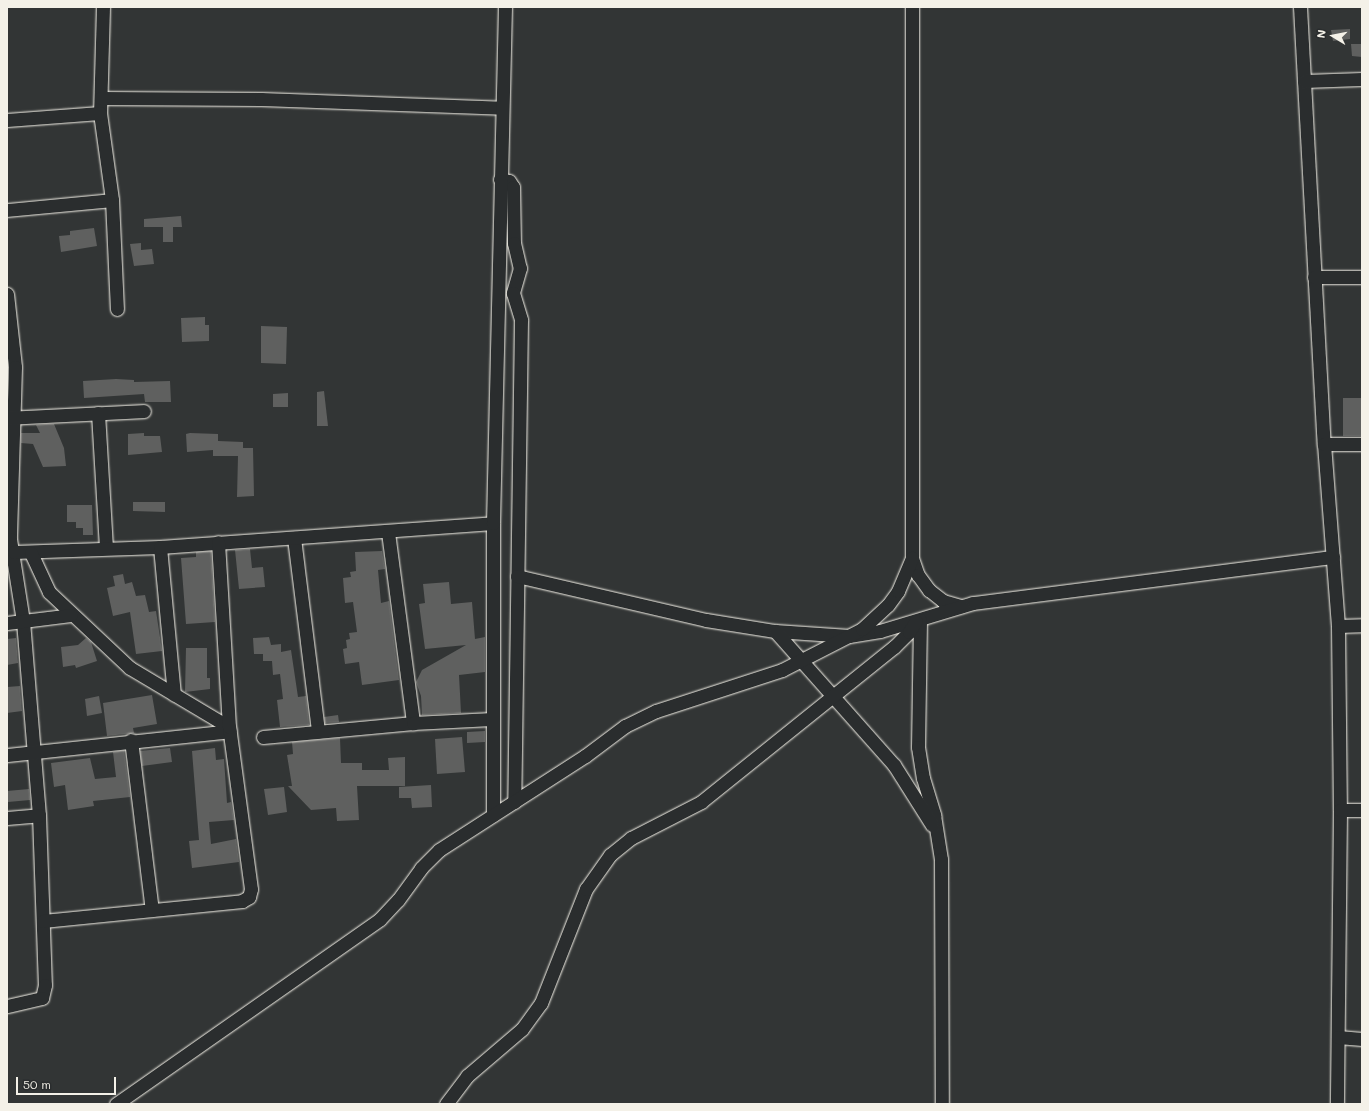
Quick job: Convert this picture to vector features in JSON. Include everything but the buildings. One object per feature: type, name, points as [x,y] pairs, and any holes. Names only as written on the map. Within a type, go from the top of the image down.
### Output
[{"type":"street","points":[[103,7],[100,113],[112,200],[117,309]]},
{"type":"street","points":[[493,815],[493,523],[500,179],[506,7]]},
{"type":"street","points":[[912,7],[912,558],[918,576],[929,590],[943,600],[961,606]]},
{"type":"street","points":[[1300,7],[1324,444],[1338,626],[1340,810],[1337,1104]]},
{"type":"street","points":[[1304,81],[1362,79]]},
{"type":"street","points":[[101,98],[253,99],[502,108]]},
{"type":"street","points":[[7,120],[100,113]]},
{"type":"street","points":[[500,179],[509,181],[512,186],[514,243],[520,268],[513,293],[522,320],[514,802]]},
{"type":"street","points":[[7,210],[112,200]]},
{"type":"street","points":[[1314,277],[1362,277]]},
{"type":"street","points":[[7,294],[15,367],[10,418],[10,543],[22,621],[39,815],[44,992],[42,998],[7,1006]]},
{"type":"street","points":[[10,418],[144,411]]},
{"type":"street","points":[[98,413],[106,548]]},
{"type":"street","points":[[1324,444],[1362,444]]},
{"type":"street","points":[[10,543],[31,553],[106,548],[160,547],[388,532],[493,523]]},
{"type":"street","points":[[388,532],[413,723]]},
{"type":"street","points":[[294,538],[318,732]]},
{"type":"street","points":[[43,921],[242,901],[250,897],[251,889],[230,729],[218,542]]},
{"type":"street","points":[[160,547],[174,694]]},
{"type":"street","points":[[31,553],[49,592],[71,615],[130,668],[230,729]]},
{"type":"street","points":[[517,576],[675,614],[775,631],[849,636],[880,631],[918,621],[961,606],[1332,557]]},
{"type":"street","points":[[116,1104],[380,919],[398,900],[421,868],[440,850],[640,718],[803,661],[862,629],[888,605],[901,585],[912,558]]},
{"type":"street","points":[[7,622],[71,615]]},
{"type":"street","points":[[446,1104],[466,1076],[518,1033],[541,1003],[586,889],[610,855],[631,838],[701,802],[831,695],[894,647],[918,621]]},
{"type":"street","points":[[918,621],[918,747],[939,837],[942,1104]]},
{"type":"street","points":[[1338,626],[1362,625]]},
{"type":"street","points":[[775,631],[901,774],[939,837]]},
{"type":"street","points":[[262,737],[413,723],[492,719]]},
{"type":"street","points":[[7,756],[230,729]]},
{"type":"street","points":[[132,740],[152,910]]},
{"type":"street","points":[[1340,810],[1362,810]]},
{"type":"street","points":[[7,818],[39,815]]},
{"type":"street","points":[[1338,1036],[1362,1039]]}]
